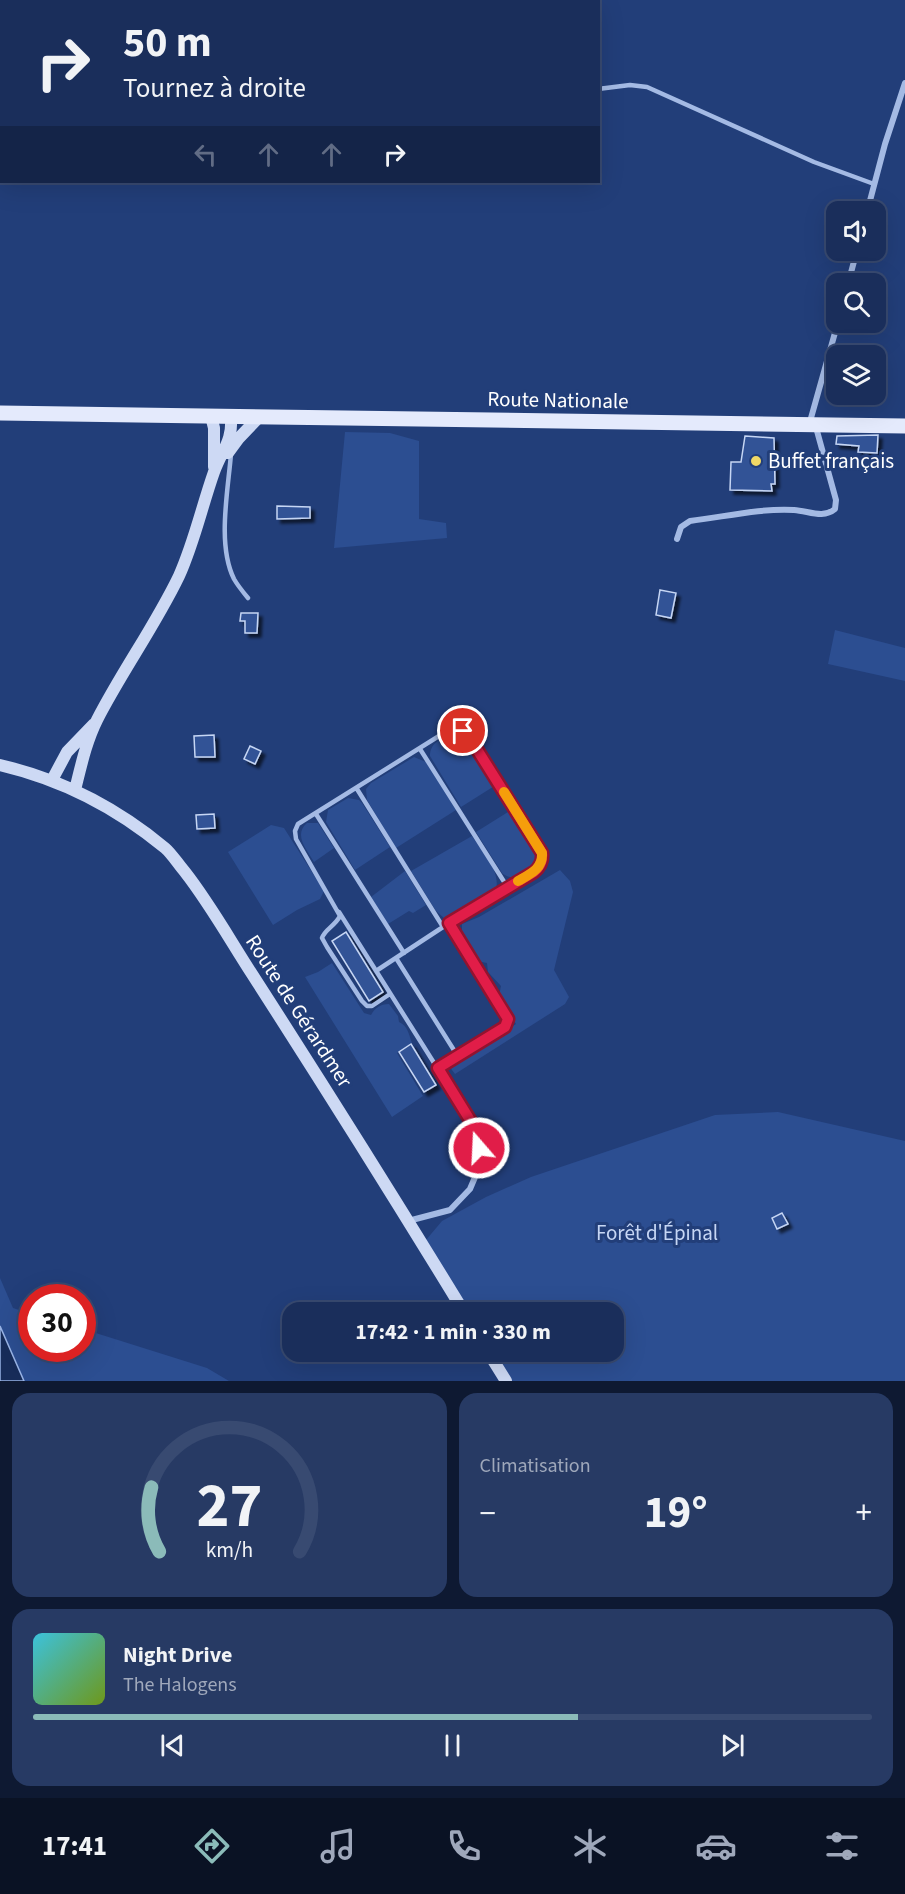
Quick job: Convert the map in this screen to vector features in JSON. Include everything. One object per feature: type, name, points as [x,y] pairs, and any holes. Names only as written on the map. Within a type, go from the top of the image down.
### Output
[{"type":"main road","name":"Route Nationale","points":[[0,413],[905,426]]},
{"type":"main road","points":[[211,416],[214,428],[214,471]]},
{"type":"main road","points":[[75,790],[84,753],[97,721],[152,628],[179,575],[214,471],[232,431],[231,416]]},
{"type":"main road","points":[[214,471],[260,416]]},
{"type":"main road","points":[[52,780],[67,752],[97,721]]},
{"type":"main road","name":"Route de Gérardmer","points":[[0,765],[52,780],[75,790],[96,801],[166,849],[193,883],[353,1131],[458,1302]]},
{"type":"main road","points":[[494,1362],[506,1381]]},
{"type":"street","points":[[870,201],[905,83]]},
{"type":"street","points":[[677,539],[681,527],[690,521],[795,510],[821,515],[829,514],[835,508],[836,500],[817,431],[811,418],[835,333]]},
{"type":"street","points":[[408,1221],[450,1210],[470,1189],[481,1163],[478,1133],[446,1082]]},
{"type":"lane","points":[[600,89],[630,85],[647,87],[814,162],[874,184]]},
{"type":"lane","points":[[231,448],[225,528],[226,555],[234,579],[248,598]]},
{"type":"lane","points":[[376,971],[538,868],[542,858],[542,853],[468,735],[463,731],[455,729],[447,731],[298,824],[295,831],[296,839],[338,910],[390,994],[438,1068],[446,1082]]},
{"type":"lane","points":[[420,749],[508,888]]},
{"type":"lane","points":[[357,789],[443,927]]},
{"type":"lane","points":[[316,814],[404,953]]},
{"type":"lane","points":[[338,910],[340,916],[336,925],[322,938],[327,947],[367,1006],[372,1006],[390,994]]},
{"type":"lane","points":[[438,1068],[505,1027],[508,1019],[449,923]]},
{"type":"lane","points":[[396,958],[457,1055]]},
{"type":"green space","points":[[345,432],[390,433],[419,441],[419,519],[446,523],[447,538],[334,548]]},
{"type":"green space","points":[[835,630],[905,648],[905,681],[828,664]]},
{"type":"green space","points":[[451,733],[466,737],[496,785],[461,807],[430,756],[434,745]]},
{"type":"green space","points":[[414,757],[426,762],[456,810],[396,848],[367,800],[366,789],[371,783]]},
{"type":"green space","points":[[348,798],[359,800],[362,803],[390,847],[355,870],[326,822],[328,810]]},
{"type":"green space","points":[[511,810],[538,852],[536,865],[520,877],[502,873],[476,832]]},
{"type":"green space","points":[[307,823],[318,823],[334,848],[314,862],[301,837],[301,832]]},
{"type":"green space","points":[[271,825],[284,828],[324,891],[320,899],[273,925],[228,852]]},
{"type":"green space","points":[[472,836],[494,870],[497,885],[495,892],[455,917],[444,918],[436,911],[411,871]]},
{"type":"green space","points":[[560,870],[570,881],[573,892],[554,970],[569,997],[565,1004],[455,1074],[449,1066],[516,1024],[499,996],[501,986],[488,972],[487,963],[477,961],[462,935],[462,924],[479,917]]},
{"type":"green space","points":[[405,871],[426,905],[413,913],[409,911],[388,924],[371,897]]},
{"type":"green space","points":[[332,963],[364,1013],[371,1015],[378,1007],[389,1004],[409,1034],[412,1043],[397,1053],[423,1096],[392,1117],[305,977]]},
{"type":"green space","name":"Forêt d'Épinal","points":[[778,1112],[905,1141],[905,1381],[502,1381],[495,1362],[624,1362],[624,1302],[463,1302],[426,1240],[442,1221],[486,1197],[531,1177],[715,1115]]},
{"type":"green space","points":[[0,1278],[13,1308],[18,1310],[18,1362],[96,1362],[96,1333],[207,1368],[229,1381],[0,1381]]},
{"type":"shaded area","points":[[0,1326],[24,1381],[0,1381]]},
{"type":"building","points":[[878,435],[877,453],[858,452],[859,446],[836,444],[837,436]]},
{"type":"building","points":[[745,436],[774,438],[775,484],[771,484],[772,491],[730,490],[731,462],[741,462]]},
{"type":"building","points":[[277,506],[310,507],[310,518],[277,519]]},
{"type":"building","points":[[660,590],[676,593],[671,618],[656,615]]},
{"type":"building","points":[[241,613],[258,613],[257,633],[245,633],[245,621],[240,621]]},
{"type":"building","points":[[214,735],[215,757],[195,757],[194,736]]},
{"type":"building","points":[[250,746],[261,751],[255,764],[244,759]]},
{"type":"building","points":[[214,814],[215,828],[197,829],[196,815]]},
{"type":"building","points":[[346,932],[383,992],[369,1001],[332,941]]},
{"type":"building","points":[[411,1044],[436,1085],[424,1092],[399,1052]]},
{"type":"building","points":[[782,1213],[788,1224],[777,1229],[772,1218]]},
{"type":"slow traffic","points":[[504,792],[542,853],[538,868],[518,881]]},
{"type":"place","name":"Buffet français","points":[[756,461]]},
{"type":"route","points":[[463,731],[468,735],[542,853],[538,868],[534,872],[449,923],[508,1019],[505,1027],[438,1068],[478,1133],[479,1148]]}]
